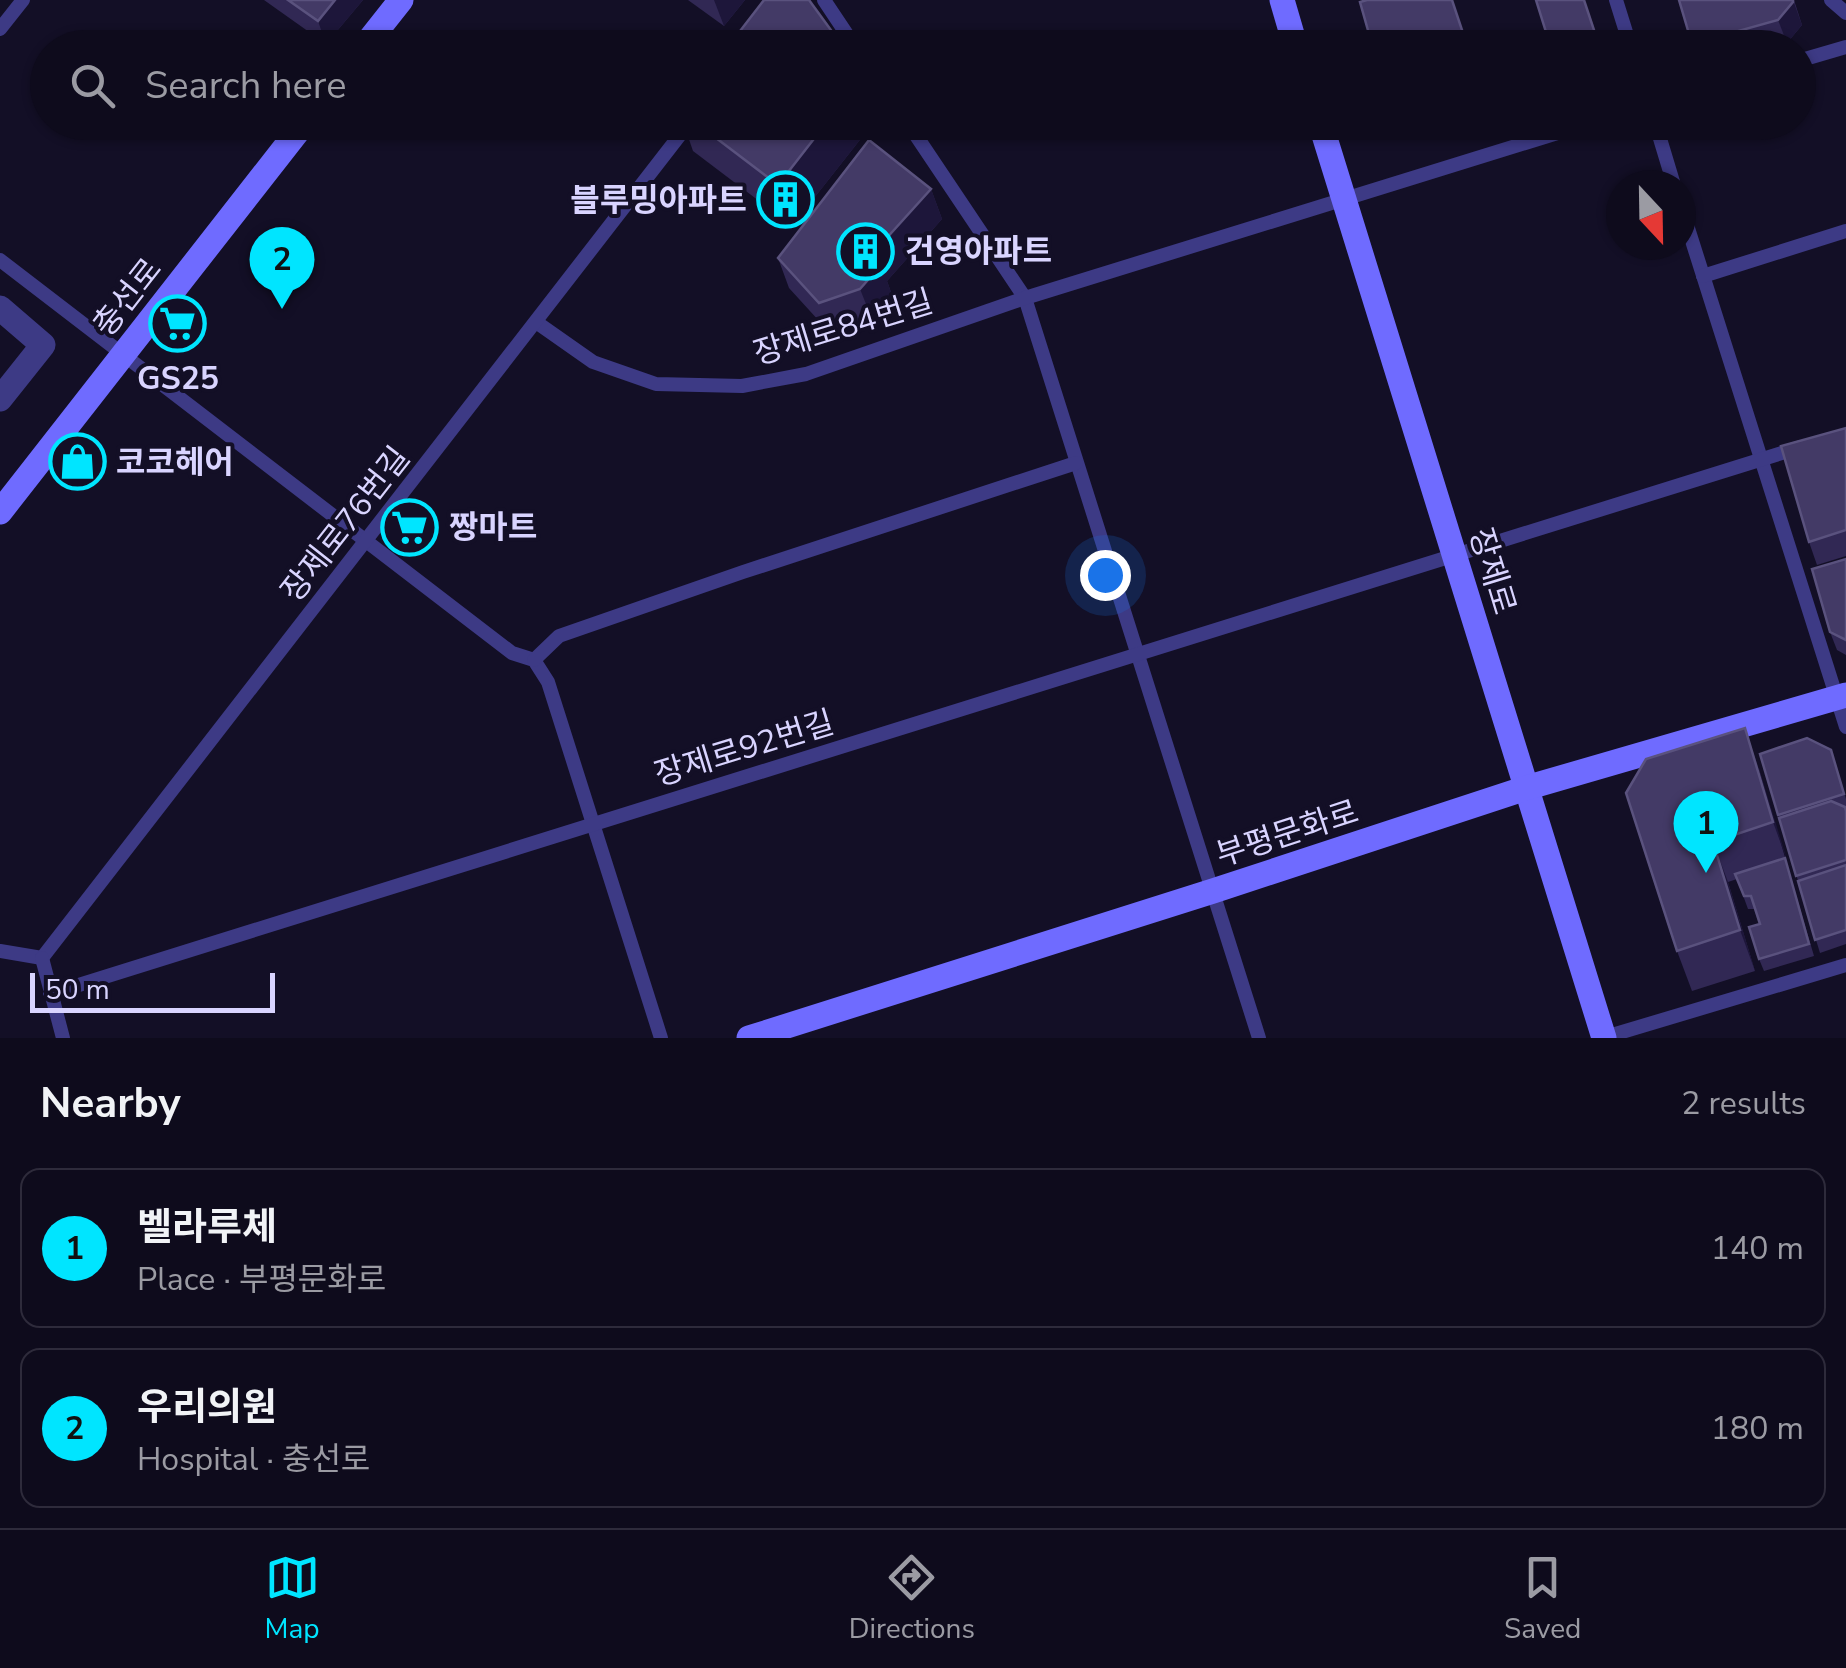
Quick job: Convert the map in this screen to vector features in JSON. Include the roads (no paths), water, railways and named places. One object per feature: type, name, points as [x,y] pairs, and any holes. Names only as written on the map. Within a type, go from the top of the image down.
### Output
[{"type":"street","points":[[377,30],[400,0]]},
{"type":"street","points":[[1282,0],[1291,30]]},
{"type":"street","name":"충선로","points":[[0,512],[291,140]]},
{"type":"street","name":"장제로","points":[[1326,140],[1603,1038]]},
{"type":"street","points":[[0,308],[43,345],[0,399]]},
{"type":"street","name":"부평문화로","points":[[749,1038],[1526,788],[1841,696]]},
{"type":"lane","points":[[0,29],[23,0]]},
{"type":"lane","points":[[824,0],[844,30]]},
{"type":"lane","points":[[1616,0],[1625,30]]},
{"type":"lane","points":[[1831,0],[1846,13]]},
{"type":"lane","points":[[1816,56],[1846,47]]},
{"type":"lane","name":"장제로76번길","points":[[42,958],[676,140]]},
{"type":"lane","points":[[918,140],[1025,298],[1259,1038]]},
{"type":"lane","name":"장제로84번길","points":[[536,322],[593,362],[656,384],[742,386],[806,374],[1025,298],[1535,140]]},
{"type":"lane","points":[[1660,140],[1669,170]]},
{"type":"lane","points":[[1703,276],[1846,231]]},
{"type":"lane","points":[[1696,254],[1841,696],[1846,727]]},
{"type":"lane","points":[[0,260],[512,653],[534,660],[548,682],[661,1038]]},
{"type":"lane","name":"장제로92번길","points":[[50,994],[1812,444]]},
{"type":"lane","points":[[534,660],[559,636],[1076,463]]},
{"type":"lane","points":[[0,951],[42,958],[64,1038]]},
{"type":"lane","points":[[1603,1038],[1846,965]]},
{"type":"place","name":"블루밍아파트","points":[[786,200]]},
{"type":"place","name":"건영아파트","points":[[866,251]]},
{"type":"place","name":"우리의원","points":[[282,309]]},
{"type":"place","name":"GS25","points":[[178,324]]},
{"type":"place","name":"코코헤어","points":[[77,462]]},
{"type":"place","name":"짱마트","points":[[410,527]]},
{"type":"place","name":"벨라루체","points":[[1706,873]]}]
